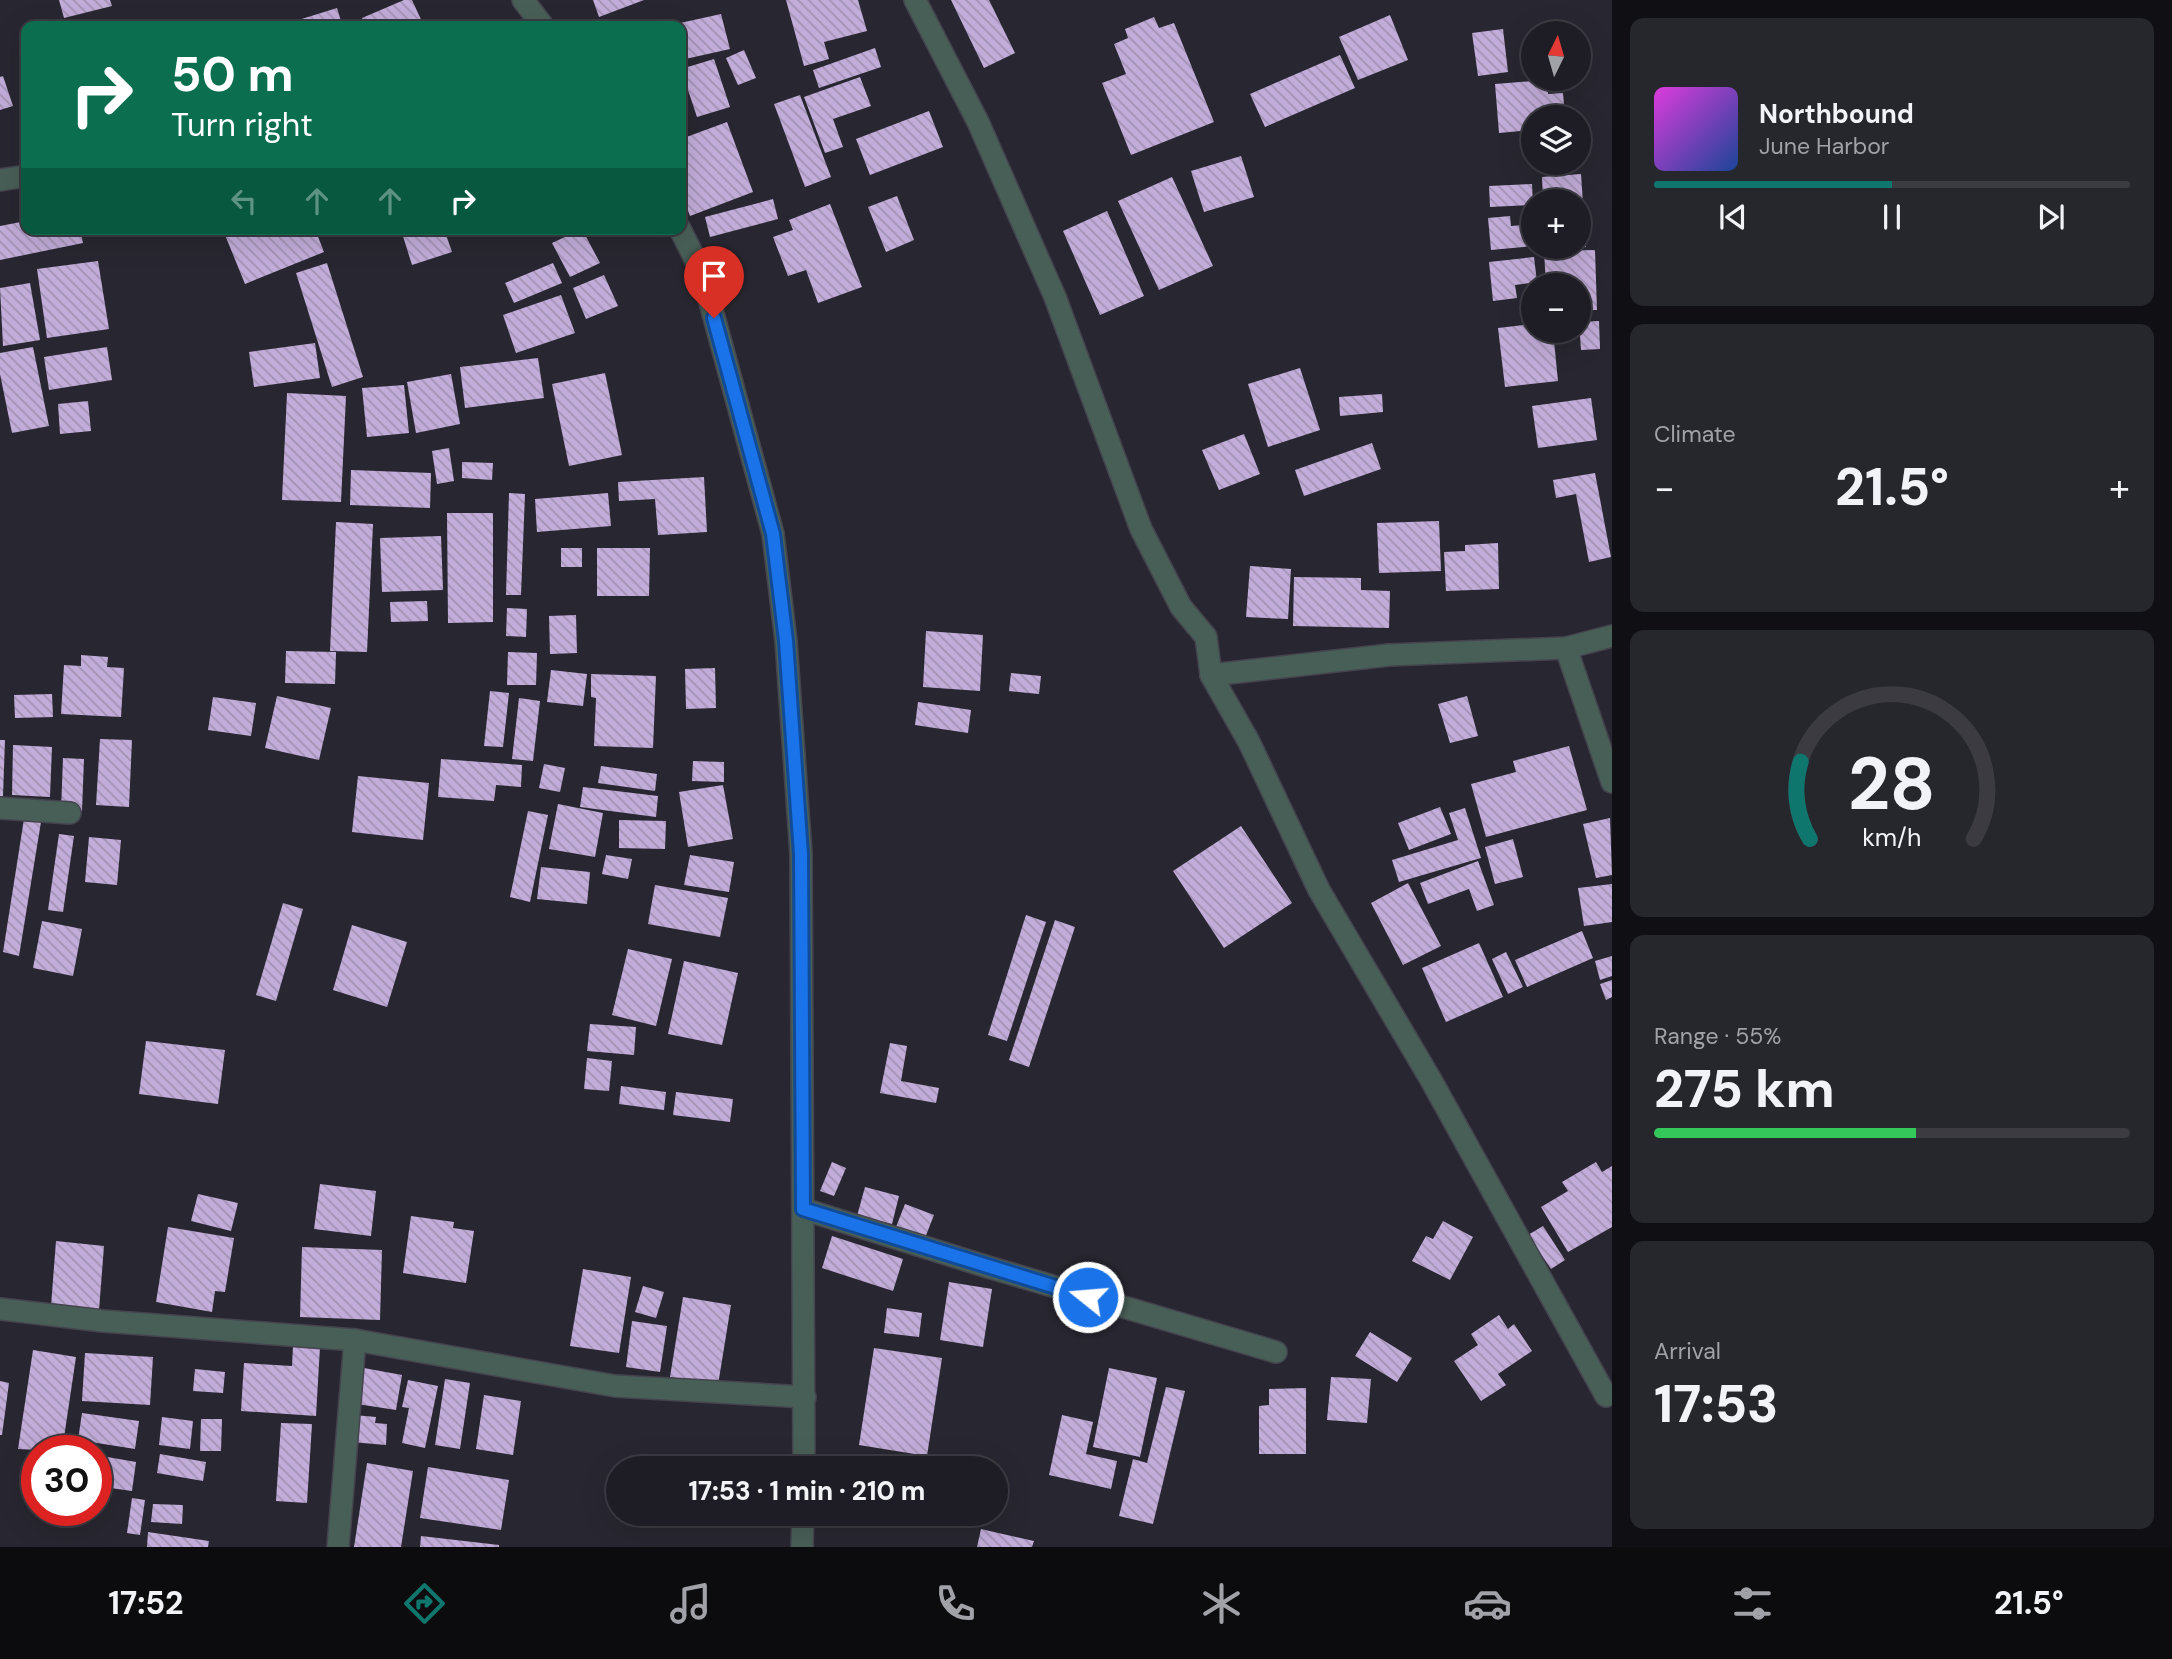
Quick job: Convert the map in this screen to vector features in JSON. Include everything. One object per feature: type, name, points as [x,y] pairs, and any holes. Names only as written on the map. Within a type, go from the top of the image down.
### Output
[{"type":"street","points":[[523,0],[539,21]]},
{"type":"street","points":[[915,0],[978,122],[1055,297],[1141,529],[1181,607],[1206,638],[1211,675],[1249,742],[1319,890],[1437,1091],[1606,1396]]},
{"type":"street","points":[[0,180],[21,177]]},
{"type":"street","points":[[683,235],[702,273],[775,547],[786,641],[801,854],[804,1456]]},
{"type":"street","points":[[1211,675],[1389,655],[1566,648],[1612,636]]},
{"type":"street","points":[[1566,648],[1612,782]]},
{"type":"street","points":[[0,808],[70,813]]},
{"type":"street","points":[[803,1209],[1276,1352]]},
{"type":"street","points":[[0,1309],[103,1321],[355,1340],[615,1386],[805,1397]]},
{"type":"street","points":[[338,1547],[355,1340]]},
{"type":"street","points":[[802,1547],[803,1526]]},
{"type":"building","points":[[59,0],[110,0],[112,6],[64,18]]},
{"type":"building","points":[[404,0],[412,0],[422,21],[363,21],[362,18]]},
{"type":"building","points":[[593,0],[644,0],[599,17]]},
{"type":"building","points":[[786,0],[858,0],[867,31],[824,42],[829,59],[804,66]]},
{"type":"building","points":[[951,0],[989,0],[1015,53],[984,68]]},
{"type":"building","points":[[337,8],[341,21],[295,21]]},
{"type":"building","points":[[721,14],[730,49],[686,59],[686,22]]},
{"type":"building","points":[[1390,15],[1408,60],[1358,80],[1339,37]]},
{"type":"building","points":[[1154,17],[1159,28],[1174,23],[1214,122],[1131,155],[1102,83],[1126,74],[1114,44],[1128,38],[1125,29]]},
{"type":"building","points":[[1503,29],[1508,72],[1478,76],[1472,33]]},
{"type":"building","points":[[875,48],[881,67],[819,88],[813,70]]},
{"type":"building","points":[[744,50],[756,78],[738,85],[726,58]]},
{"type":"building","points":[[1340,55],[1355,88],[1265,127],[1250,94]]},
{"type":"building","points":[[714,59],[730,107],[697,117],[686,84],[686,67]]},
{"type":"building","points":[[3,76],[13,106],[0,110],[0,77]]},
{"type":"building","points":[[860,77],[871,106],[833,119],[843,147],[825,153],[804,97]]},
{"type":"building","points":[[1521,82],[1521,91],[1563,93],[1564,105],[1521,105],[1521,131],[1499,133],[1495,84]]},
{"type":"building","points":[[800,95],[831,177],[805,187],[774,104]]},
{"type":"building","points":[[929,111],[943,147],[870,175],[856,139]]},
{"type":"building","points":[[727,122],[753,192],[690,216],[686,205],[686,137]]},
{"type":"building","points":[[1241,156],[1254,197],[1204,212],[1191,171]]},
{"type":"building","points":[[1581,175],[1582,189],[1542,189],[1542,177]]},
{"type":"building","points":[[1172,177],[1213,266],[1159,290],[1118,201]]},
{"type":"building","points":[[1532,184],[1532,189],[1521,189],[1521,206],[1490,207],[1489,186]]},
{"type":"building","points":[[897,196],[914,240],[886,252],[868,207]]},
{"type":"building","points":[[773,199],[778,219],[710,237],[705,217]]},
{"type":"building","points":[[830,204],[862,287],[818,303],[806,270],[788,276],[773,237],[793,230],[789,220]]},
{"type":"building","points":[[1107,211],[1144,296],[1100,315],[1063,231]]},
{"type":"building","points":[[1510,216],[1511,226],[1521,225],[1521,247],[1491,250],[1488,218]]},
{"type":"building","points":[[21,222],[21,235],[81,235],[83,243],[0,260],[0,226]]},
{"type":"building","points":[[225,235],[317,235],[324,252],[245,284]]},
{"type":"building","points":[[403,235],[446,235],[452,252],[412,265]]},
{"type":"building","points":[[569,235],[585,235],[600,263],[570,277],[552,243]]},
{"type":"building","points":[[1591,250],[1595,250],[1597,310],[1591,310],[1591,273],[1545,273],[1544,259],[1591,259]]},
{"type":"building","points":[[1534,259],[1536,273],[1521,273],[1521,284],[1515,285],[1517,298],[1493,301],[1489,262]]},
{"type":"building","points":[[98,261],[109,329],[47,338],[37,269]]},
{"type":"building","points":[[327,263],[363,377],[332,387],[296,273]]},
{"type":"building","points":[[553,263],[562,283],[514,303],[505,283]]},
{"type":"building","points":[[604,275],[618,306],[586,319],[573,288]]},
{"type":"building","points":[[30,283],[40,340],[3,346],[0,288]]},
{"type":"building","points":[[561,295],[575,333],[516,353],[503,315]]},
{"type":"building","points":[[1591,321],[1599,321],[1600,349],[1581,350],[1580,343],[1591,343]]},
{"type":"building","points":[[1521,325],[1521,343],[1554,343],[1558,381],[1505,387],[1498,328]]},
{"type":"building","points":[[315,343],[320,378],[254,387],[249,352]]},
{"type":"building","points":[[33,347],[49,426],[12,433],[0,374],[0,353]]},
{"type":"building","points":[[107,347],[112,380],[49,390],[44,357]]},
{"type":"building","points":[[538,358],[544,398],[465,408],[460,367]]},
{"type":"building","points":[[1300,368],[1320,430],[1268,447],[1248,384]]},
{"type":"building","points":[[605,373],[622,455],[569,466],[552,384]]},
{"type":"building","points":[[451,374],[460,424],[416,433],[407,382]]},
{"type":"building","points":[[404,385],[409,433],[367,437],[362,388]]},
{"type":"building","points":[[287,393],[346,396],[341,502],[282,500]]},
{"type":"building","points":[[1382,394],[1383,412],[1340,416],[1339,397]]},
{"type":"building","points":[[1591,398],[1597,440],[1538,448],[1532,406]]},
{"type":"building","points":[[88,401],[91,431],[60,434],[58,404]]},
{"type":"building","points":[[1244,434],[1260,474],[1219,490],[1202,450]]},
{"type":"building","points":[[1372,443],[1381,469],[1304,496],[1295,470]]},
{"type":"building","points":[[449,448],[454,481],[437,484],[432,451]]},
{"type":"building","points":[[462,462],[493,463],[492,480],[462,478]]},
{"type":"building","points":[[351,470],[431,473],[430,508],[350,505]]},
{"type":"building","points":[[1595,473],[1611,557],[1589,562],[1576,494],[1556,498],[1553,480]]},
{"type":"building","points":[[704,477],[707,532],[658,535],[655,499],[619,501],[618,482]]},
{"type":"building","points":[[509,493],[525,494],[521,595],[506,595]]},
{"type":"building","points":[[608,493],[611,526],[537,532],[535,499]]},
{"type":"building","points":[[447,513],[493,513],[493,622],[448,623]]},
{"type":"building","points":[[1439,521],[1441,571],[1379,573],[1377,523]]},
{"type":"building","points":[[336,522],[373,524],[367,652],[330,651]]},
{"type":"building","points":[[441,536],[443,590],[382,592],[380,538]]},
{"type":"building","points":[[1498,543],[1499,589],[1446,591],[1444,552],[1465,551],[1465,545]]},
{"type":"building","points":[[561,548],[582,548],[582,567],[561,567]]},
{"type":"building","points":[[597,548],[650,548],[649,596],[597,596]]},
{"type":"building","points":[[1250,566],[1291,569],[1288,619],[1246,617]]},
{"type":"building","points":[[1294,577],[1361,578],[1361,590],[1390,591],[1389,628],[1293,626]]},
{"type":"building","points":[[427,601],[428,621],[391,622],[390,602]]},
{"type":"building","points":[[507,608],[527,609],[526,637],[506,636]]},
{"type":"building","points":[[576,615],[577,653],[550,654],[549,616]]},
{"type":"building","points":[[926,631],[983,635],[980,691],[923,687]]},
{"type":"building","points":[[286,651],[336,652],[335,684],[285,683]]},
{"type":"building","points":[[508,652],[537,653],[536,685],[507,685]]},
{"type":"building","points":[[81,655],[108,657],[107,667],[124,668],[121,717],[61,714],[64,665],[81,666]]},
{"type":"building","points":[[715,668],[716,708],[686,709],[685,669]]},
{"type":"building","points":[[551,670],[587,674],[583,706],[547,702]]},
{"type":"building","points":[[1011,673],[1041,676],[1039,694],[1009,691]]},
{"type":"building","points":[[591,674],[656,676],[653,748],[594,746],[596,698],[591,697]]},
{"type":"building","points":[[490,691],[509,693],[503,747],[484,746]]},
{"type":"building","points":[[52,694],[53,717],[15,718],[14,695]]},
{"type":"building","points":[[277,696],[331,708],[319,760],[265,748]]},
{"type":"building","points":[[1467,696],[1478,736],[1450,743],[1438,704]]},
{"type":"building","points":[[213,697],[256,703],[251,736],[208,730]]},
{"type":"building","points":[[519,698],[540,701],[533,761],[512,759]]},
{"type":"building","points":[[918,702],[971,710],[968,733],[915,725]]},
{"type":"building","points":[[100,739],[132,740],[129,807],[96,805]]},
{"type":"building","points":[[0,740],[5,740],[3,796],[0,796]]},
{"type":"building","points":[[13,745],[52,747],[50,797],[12,795]]},
{"type":"building","points":[[1569,746],[1587,810],[1486,837],[1471,784],[1516,772],[1513,761]]},
{"type":"building","points":[[63,758],[84,759],[82,811],[61,811]]},
{"type":"building","points":[[441,759],[522,765],[521,787],[496,785],[494,801],[438,797]]},
{"type":"building","points":[[693,761],[724,762],[724,782],[692,781]]},
{"type":"building","points":[[544,764],[565,768],[560,792],[539,788]]},
{"type":"building","points":[[601,766],[657,774],[655,791],[598,783]]},
{"type":"building","points":[[358,776],[429,783],[423,840],[352,832]]},
{"type":"building","points":[[723,785],[733,839],[688,847],[679,792]]},
{"type":"building","points":[[583,787],[658,796],[656,817],[580,807]]},
{"type":"building","points":[[558,804],[603,813],[595,857],[549,849]]},
{"type":"building","points":[[1440,807],[1451,834],[1409,850],[1398,823]]},
{"type":"building","points":[[1465,808],[1481,858],[1399,882],[1392,860],[1458,840],[1449,813]]},
{"type":"building","points":[[528,811],[548,815],[530,902],[510,897]]},
{"type":"building","points":[[1610,818],[1612,875],[1596,878],[1583,824]]},
{"type":"building","points":[[24,819],[41,822],[19,956],[3,952]]},
{"type":"building","points":[[619,820],[666,821],[665,849],[619,848]]},
{"type":"building","points":[[1241,826],[1292,903],[1224,948],[1173,871]]},
{"type":"building","points":[[59,834],[74,836],[63,912],[48,910]]},
{"type":"building","points":[[89,837],[121,840],[117,885],[85,882]]},
{"type":"building","points":[[1513,839],[1523,877],[1495,884],[1485,847]]},
{"type":"building","points":[[606,855],[632,859],[628,879],[602,874]]},
{"type":"building","points":[[690,855],[734,862],[729,892],[684,885]]},
{"type":"building","points":[[1478,861],[1494,905],[1477,911],[1469,889],[1428,904],[1420,883]]},
{"type":"building","points":[[541,867],[590,872],[587,904],[537,899]]},
{"type":"building","points":[[1408,883],[1441,946],[1403,965],[1371,903]]},
{"type":"building","points":[[1612,884],[1612,922],[1584,926],[1578,888]]},
{"type":"building","points":[[655,885],[728,898],[720,937],[648,924]]},
{"type":"building","points":[[283,903],[303,909],[276,1001],[256,995]]},
{"type":"building","points":[[1026,915],[1046,922],[1007,1041],[988,1035]]},
{"type":"building","points":[[1055,920],[1075,927],[1029,1067],[1009,1060]]},
{"type":"building","points":[[42,921],[82,929],[73,976],[33,968]]},
{"type":"building","points":[[352,925],[407,942],[387,1007],[333,990]]},
{"type":"building","points":[[1582,931],[1593,958],[1527,987],[1515,960]]},
{"type":"building","points":[[1479,943],[1503,997],[1446,1022],[1422,968]]},
{"type":"building","points":[[628,949],[672,959],[656,1026],[612,1015]]},
{"type":"building","points":[[1506,952],[1523,987],[1508,994],[1492,959]]},
{"type":"building","points":[[1612,956],[1612,976],[1600,980],[1595,961]]},
{"type":"building","points":[[684,961],[738,973],[722,1045],[668,1034]]},
{"type":"building","points":[[1612,980],[1612,997],[1606,1000],[1600,984]]},
{"type":"building","points":[[590,1024],[636,1027],[634,1055],[587,1051]]},
{"type":"building","points":[[146,1041],[225,1050],[218,1104],[139,1094]]},
{"type":"building","points":[[890,1043],[907,1046],[901,1081],[939,1088],[936,1103],[880,1093]]},
{"type":"building","points":[[587,1058],[612,1061],[609,1091],[584,1089]]},
{"type":"building","points":[[621,1086],[666,1092],[664,1110],[619,1104]]},
{"type":"building","points":[[676,1092],[733,1099],[730,1122],[673,1115]]},
{"type":"building","points":[[832,1162],[846,1168],[834,1196],[820,1191]]},
{"type":"building","points":[[1596,1162],[1602,1172],[1612,1166],[1612,1227],[1568,1252],[1541,1207],[1568,1191],[1562,1182]]},
{"type":"building","points":[[320,1184],[376,1191],[371,1236],[314,1229]]},
{"type":"building","points":[[865,1187],[899,1196],[892,1224],[857,1216]]},
{"type":"building","points":[[198,1194],[238,1203],[231,1231],[191,1221]]},
{"type":"building","points":[[905,1204],[934,1215],[925,1238],[896,1227]]},
{"type":"building","points":[[411,1216],[454,1222],[453,1228],[474,1231],[466,1283],[403,1273]]},
{"type":"building","points":[[1443,1221],[1473,1237],[1450,1280],[1412,1261],[1426,1236],[1433,1239]]},
{"type":"building","points":[[1543,1226],[1565,1260],[1551,1269],[1528,1235]]},
{"type":"building","points":[[168,1227],[234,1238],[225,1292],[215,1291],[212,1312],[156,1302]]},
{"type":"building","points":[[832,1236],[903,1259],[893,1291],[822,1268]]},
{"type":"building","points":[[56,1241],[104,1246],[99,1310],[51,1306]]},
{"type":"building","points":[[302,1247],[382,1250],[380,1320],[300,1317]]},
{"type":"building","points":[[583,1269],[631,1277],[619,1353],[570,1346]]},
{"type":"building","points":[[949,1282],[992,1289],[983,1347],[940,1340]]},
{"type":"building","points":[[643,1286],[664,1292],[656,1318],[635,1312]]},
{"type":"building","points":[[683,1297],[731,1305],[718,1385],[670,1377]]},
{"type":"building","points":[[887,1308],[922,1313],[919,1337],[884,1333]]},
{"type":"building","points":[[1499,1315],[1508,1329],[1514,1324],[1532,1351],[1498,1374],[1506,1385],[1481,1401],[1454,1361],[1478,1345],[1471,1334]]},
{"type":"building","points":[[632,1321],[667,1326],[660,1372],[626,1367]]},
{"type":"building","points":[[1370,1332],[1412,1358],[1397,1382],[1355,1356]]},
{"type":"building","points":[[293,1346],[320,1347],[316,1416],[241,1411],[244,1363],[292,1366]]},
{"type":"building","points":[[874,1348],[942,1358],[927,1456],[859,1445]]},
{"type":"building","points":[[33,1350],[76,1357],[64,1435],[21,1435],[21,1449],[18,1449]]},
{"type":"building","points":[[85,1353],[153,1357],[150,1405],[82,1401]]},
{"type":"building","points":[[364,1368],[402,1375],[396,1410],[357,1404]]},
{"type":"building","points":[[1109,1368],[1157,1378],[1140,1457],[1093,1447]]},
{"type":"building","points":[[195,1369],[225,1372],[223,1393],[193,1391]]},
{"type":"building","points":[[1331,1377],[1371,1379],[1367,1423],[1327,1420]]},
{"type":"building","points":[[445,1379],[470,1383],[460,1449],[435,1445]]},
{"type":"building","points":[[408,1380],[438,1386],[425,1448],[402,1443],[409,1408],[402,1407]]},
{"type":"building","points":[[0,1381],[9,1383],[2,1435],[0,1435]]},
{"type":"building","points":[[1166,1387],[1185,1391],[1153,1524],[1119,1516],[1133,1459],[1147,1463]]},
{"type":"building","points":[[1306,1388],[1306,1454],[1259,1454],[1259,1406],[1269,1405],[1269,1389]]},
{"type":"building","points":[[484,1395],[521,1401],[513,1455],[476,1449]]},
{"type":"building","points":[[82,1413],[139,1421],[135,1449],[112,1445],[112,1435],[79,1435]]},
{"type":"building","points":[[354,1415],[376,1417],[375,1423],[387,1424],[386,1445],[351,1442]]},
{"type":"building","points":[[1062,1415],[1093,1422],[1086,1454],[1117,1461],[1111,1489],[1049,1475]]},
{"type":"building","points":[[162,1417],[193,1421],[190,1449],[159,1445]]},
{"type":"building","points":[[201,1419],[222,1419],[221,1451],[200,1451]]},
{"type":"building","points":[[281,1423],[312,1424],[307,1503],[276,1501]]},
{"type":"building","points":[[160,1454],[206,1462],[203,1481],[157,1473]]},
{"type":"building","points":[[112,1458],[136,1462],[132,1491],[112,1488]]},
{"type":"building","points":[[367,1463],[413,1471],[401,1547],[354,1547]]},
{"type":"building","points":[[428,1467],[509,1480],[501,1530],[420,1518]]},
{"type":"building","points":[[132,1498],[145,1500],[140,1535],[127,1533]]},
{"type":"building","points":[[153,1504],[183,1505],[182,1524],[151,1522]]},
{"type":"building","points":[[981,1529],[1034,1541],[1032,1547],[977,1547]]},
{"type":"building","points":[[148,1532],[209,1541],[208,1547],[147,1547]]},
{"type":"building","points":[[421,1536],[499,1545],[499,1547],[420,1547]]},
{"type":"route","points":[[714,318],[773,534],[786,641],[801,854],[803,1209],[1088,1297]]}]
